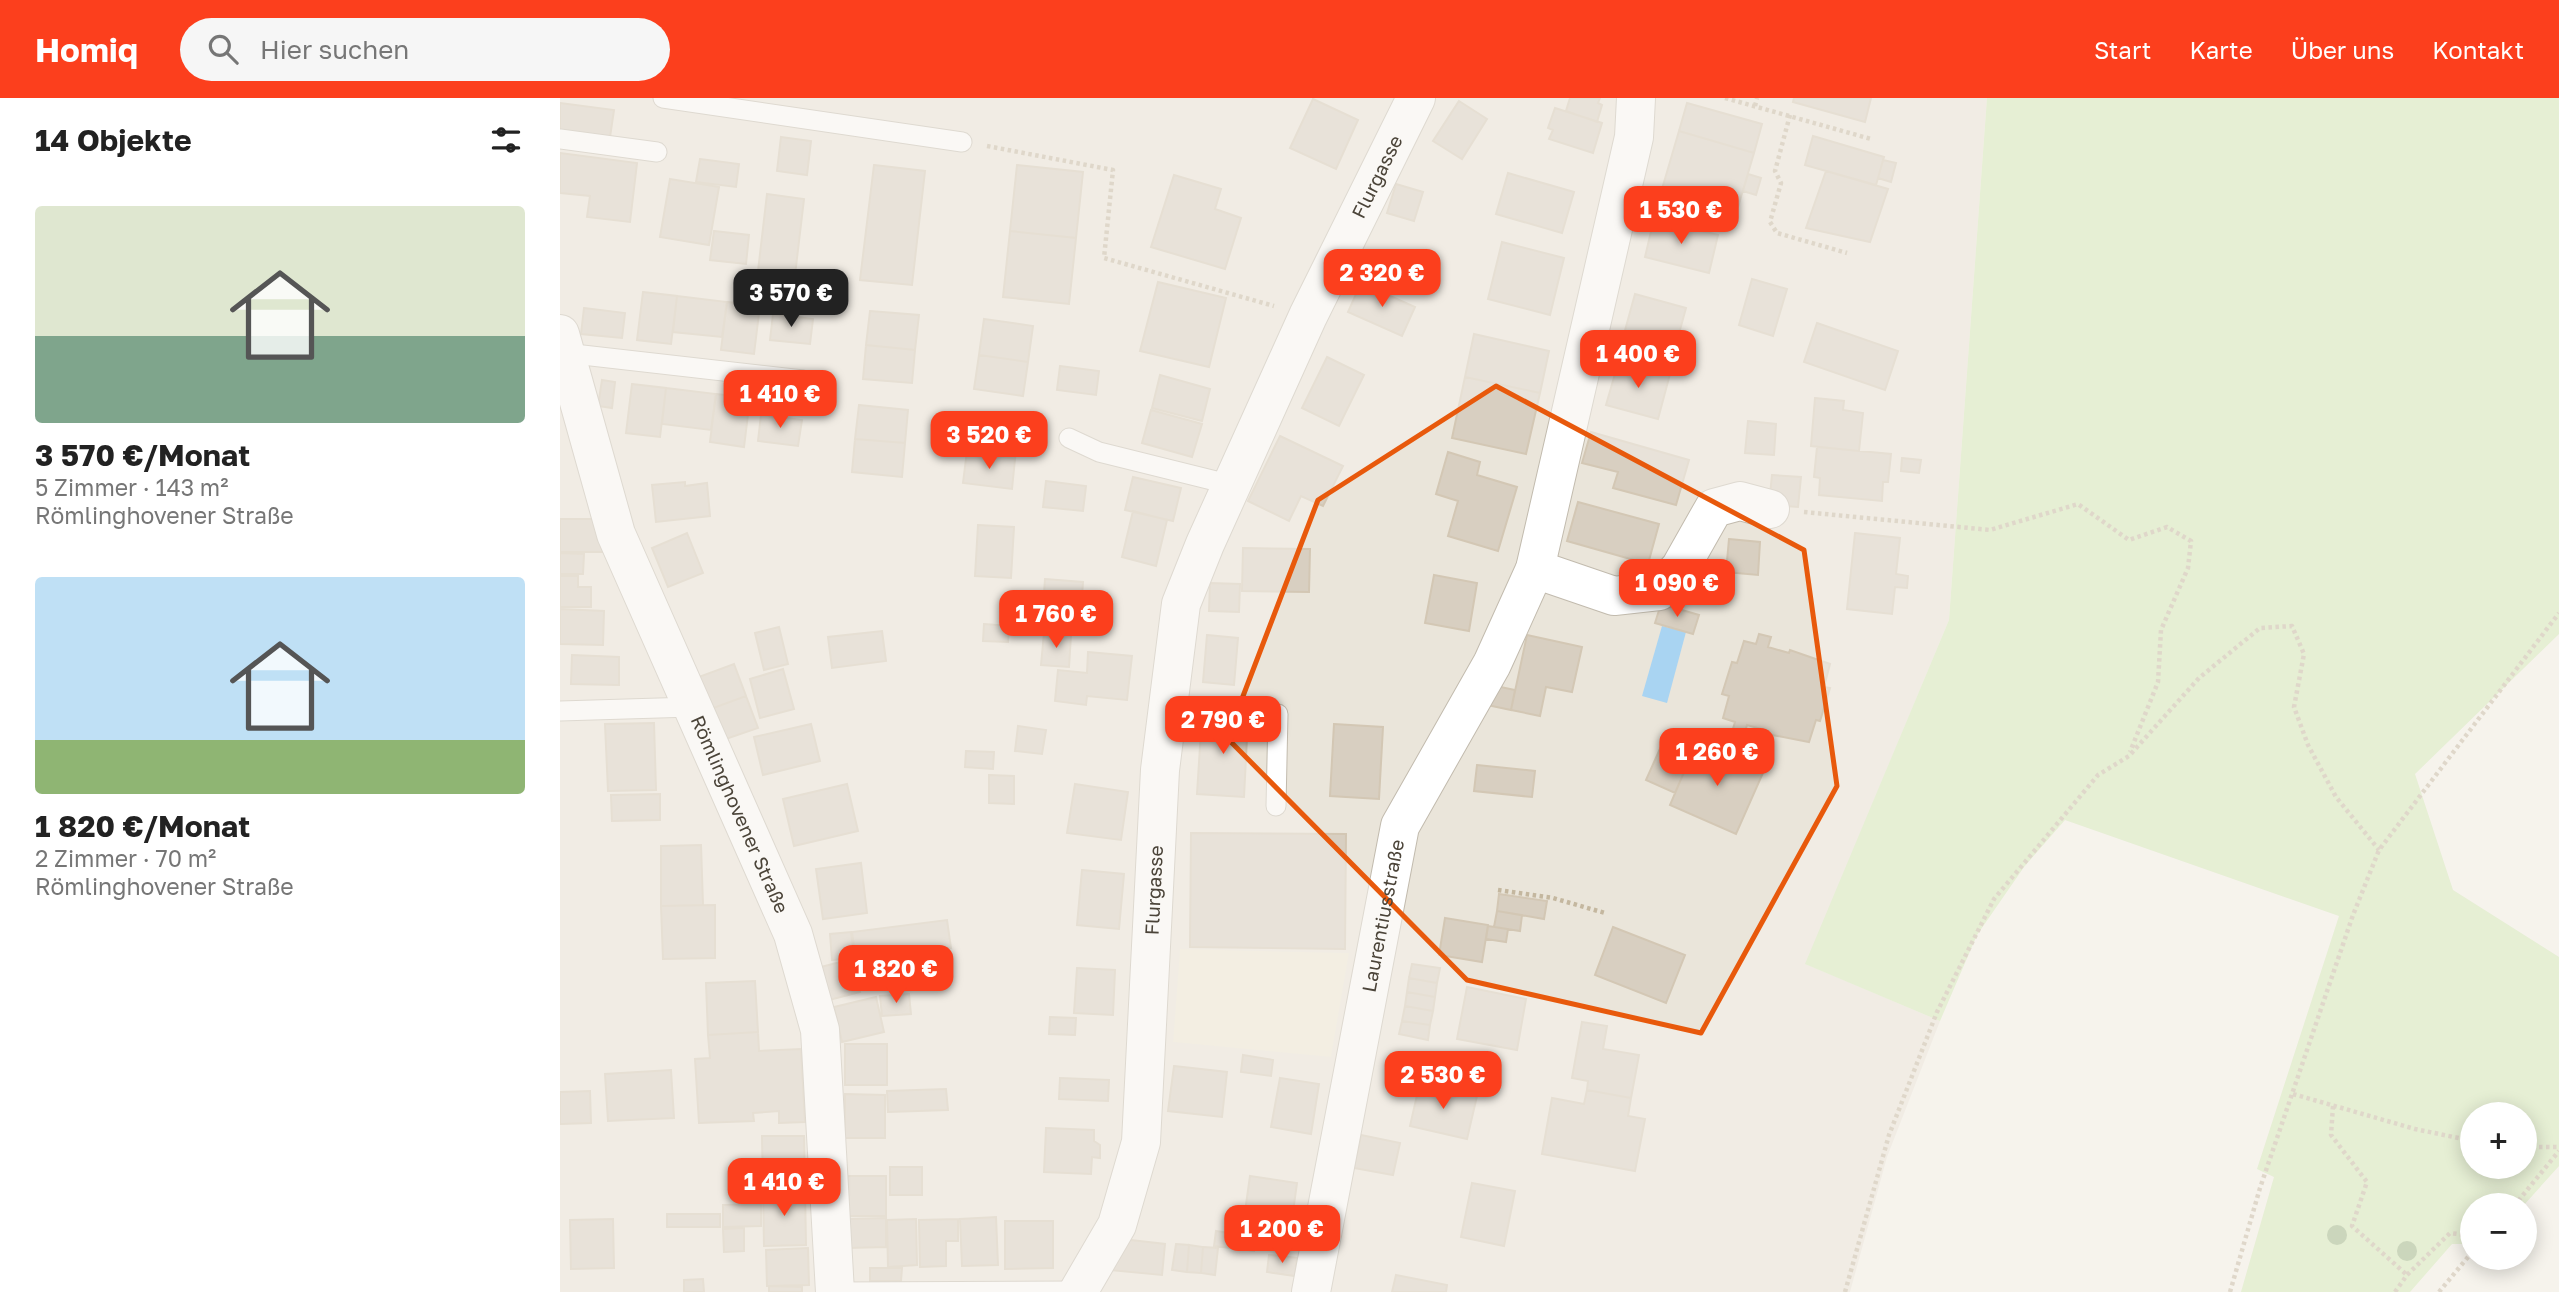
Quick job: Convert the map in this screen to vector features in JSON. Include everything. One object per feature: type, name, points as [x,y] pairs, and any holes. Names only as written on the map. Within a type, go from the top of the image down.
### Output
[{"type":"street","name":"Flurgasse","points":[[1082,1292],[1117,1225],[1141,1142],[1160,770],[1181,604],[1308,316],[1416,98]]},
{"type":"street","name":"Laurentiusstraße","points":[[1311,1292],[1400,826],[1492,664],[1535,569],[1634,137],[1636,98]]},
{"type":"street","name":"Römlinghovener Straße","points":[[563,343],[616,534],[793,933],[820,1030],[835,1292]]},
{"type":"street","points":[[1535,569],[1614,596],[1659,590],[1680,568],[1714,508],[1740,501],[1770,509]]},
{"type":"lane","points":[[663,98],[962,142]]},
{"type":"lane","points":[[560,139],[657,152]]},
{"type":"lane","name":"Römlinghovener Straße","points":[[563,343],[803,380]]},
{"type":"lane","points":[[1069,438],[1099,452],[1232,485]]},
{"type":"lane","points":[[1167,706],[1278,714],[1276,806]]},
{"type":"lane","points":[[560,711],[692,707]]},
{"type":"lane","points":[[835,1292],[1082,1292]]},
{"type":"path","points":[[1726,98],[1871,139]]},
{"type":"path","points":[[1755,106],[1758,98]]},
{"type":"path","points":[[1790,115],[1775,171],[1781,183],[1770,222],[1777,233],[1847,253]]},
{"type":"path","points":[[962,142],[1114,170],[1104,258],[1194,281],[1308,316]]},
{"type":"path","points":[[1770,509],[1990,530],[2078,504],[2129,540],[2167,527],[2191,541],[2188,568],[2161,630],[2158,682],[2129,756]]},
{"type":"path","points":[[2230,1292],[2260,1188],[2353,915],[2379,850],[2559,612]]},
{"type":"path","points":[[1845,1292],[1889,1135],[1937,1012],[1994,899],[2098,775],[2129,756],[2199,678],[2260,628],[2292,626],[2304,654],[2294,706],[2308,745],[2336,797],[2379,850]]},
{"type":"path","points":[[1498,890],[1553,898],[1605,913]]},
{"type":"path","points":[[2293,1094],[2460,1138]]},
{"type":"path","points":[[2333,1106],[2331,1135],[2367,1182],[2352,1226],[2407,1275]]},
{"type":"path","points":[[2537,1148],[2559,1149]]},
{"type":"path","points":[[2524,1193],[2559,1149]]},
{"type":"path","points":[[2395,1292],[2407,1275],[2450,1233],[2460,1234]]},
{"type":"path","points":[[2439,1292],[2460,1267]]},
{"type":"highlighted area","points":[[1496,386],[1804,550],[1837,786],[1701,1033],[1467,980],[1227,738],[1318,500]]},
{"type":"shaded area","points":[[560,98],[1987,98],[1949,620],[1806,964],[1940,1021],[1887,1157],[1850,1292],[560,1292]]},
{"type":"shaded area","points":[[1180,949],[1349,953],[1331,1057],[1173,1042]]},
{"type":"green space","points":[[1987,98],[2559,98],[2559,634],[2415,774],[2453,890],[2559,957],[2559,1166],[2535,1193],[2460,1193],[2460,1244],[2452,1244],[2410,1292],[2241,1292],[2274,1177],[2257,1169],[2339,916],[2065,820],[2024,867],[1977,935],[1940,1021],[1805,964],[1949,620]]},
{"type":"water","points":[[1662,626],[1686,632],[1667,703],[1642,696]]},
{"type":"building","points":[[1570,98],[1600,98],[1598,103],[1602,105],[1597,122],[1566,111]]},
{"type":"building","points":[[1794,98],[1871,98],[1865,122],[1793,102]]},
{"type":"building","points":[[1313,99],[1358,120],[1336,169],[1290,148]]},
{"type":"building","points":[[1459,101],[1487,119],[1462,159],[1433,141]]},
{"type":"building","points":[[560,103],[614,110],[610,137],[560,130]]},
{"type":"building","points":[[1687,103],[1762,124],[1754,153],[1679,131]]},
{"type":"building","points":[[1555,108],[1602,123],[1593,153],[1549,139],[1553,130],[1548,128]]},
{"type":"building","points":[[1679,131],[1754,153],[1738,207],[1710,200],[1710,203],[1662,189]]},
{"type":"building","points":[[1813,136],[1884,157],[1876,185],[1805,165]]},
{"type":"building","points":[[781,137],[811,141],[807,175],[777,171]]},
{"type":"building","points":[[560,153],[637,163],[630,222],[587,217],[590,196],[560,193]]},
{"type":"building","points":[[700,159],[739,164],[736,187],[696,182]]},
{"type":"building","points":[[1883,160],[1896,163],[1891,182],[1878,178]]},
{"type":"building","points":[[874,165],[925,171],[912,285],[860,280]]},
{"type":"building","points":[[1017,165],[1083,172],[1076,238],[1010,231]]},
{"type":"building","points":[[1826,171],[1888,189],[1870,242],[1806,228]]},
{"type":"building","points":[[1508,173],[1574,192],[1562,233],[1496,214]]},
{"type":"building","points":[[1748,174],[1761,178],[1756,195],[1743,191]]},
{"type":"building","points":[[1174,175],[1221,189],[1215,209],[1241,218],[1225,269],[1151,247]]},
{"type":"building","points":[[670,179],[719,187],[709,245],[660,237]]},
{"type":"building","points":[[1396,184],[1423,192],[1414,221],[1387,213]]},
{"type":"building","points":[[767,194],[804,199],[795,275],[758,271]]},
{"type":"building","points":[[1654,219],[1718,235],[1709,273],[1645,257]]},
{"type":"building","points":[[714,231],[749,235],[746,264],[710,260]]},
{"type":"building","points":[[1010,231],[1076,238],[1069,304],[1003,297]]},
{"type":"building","points":[[1502,242],[1564,258],[1550,315],[1488,299]]},
{"type":"building","points":[[1752,279],[1787,289],[1773,336],[1739,325]]},
{"type":"building","points":[[1158,282],[1226,298],[1209,367],[1140,351]]},
{"type":"building","points":[[1361,283],[1415,307],[1402,336],[1348,312]]},
{"type":"building","points":[[643,292],[677,296],[671,344],[637,340]]},
{"type":"building","points":[[1635,294],[1686,308],[1675,348],[1624,334]]},
{"type":"building","points":[[677,296],[727,302],[722,337],[673,332]]},
{"type":"building","points":[[727,302],[760,305],[754,354],[721,350]]},
{"type":"building","points":[[584,308],[625,313],[622,338],[581,334]]},
{"type":"building","points":[[870,311],[919,315],[915,350],[866,345]]},
{"type":"building","points":[[773,314],[813,319],[810,344],[770,340]]},
{"type":"building","points":[[984,319],[1033,326],[1028,362],[979,355]]},
{"type":"building","points":[[1817,323],[1898,351],[1885,390],[1804,362]]},
{"type":"building","points":[[1474,334],[1549,351],[1540,393],[1465,377]]},
{"type":"building","points":[[866,345],[915,350],[912,383],[863,379]]},
{"type":"building","points":[[979,355],[1028,362],[1023,396],[974,389]]},
{"type":"building","points":[[1327,357],[1364,375],[1339,426],[1302,408]]},
{"type":"building","points":[[1619,360],[1670,374],[1658,419],[1606,405]]},
{"type":"building","points":[[1060,366],[1099,371],[1096,395],[1057,390]]},
{"type":"building","points":[[1160,375],[1210,389],[1202,421],[1152,408]]},
{"type":"building","points":[[1465,377],[1540,393],[1526,454],[1452,438]]},
{"type":"building","points":[[602,380],[615,382],[612,408],[598,406]]},
{"type":"building","points":[[632,384],[666,388],[660,437],[626,433]]},
{"type":"building","points":[[666,388],[716,394],[711,430],[662,424]]},
{"type":"building","points":[[716,394],[750,398],[744,447],[710,442]]},
{"type":"building","points":[[1815,398],[1844,401],[1843,410],[1863,413],[1859,451],[1811,446]]},
{"type":"building","points":[[859,405],[908,410],[905,443],[855,439]]},
{"type":"building","points":[[1151,410],[1202,424],[1192,457],[1142,443]]},
{"type":"building","points":[[761,415],[802,420],[798,446],[758,441]]},
{"type":"building","points":[[973,415],[1021,422],[1015,459],[967,451]]},
{"type":"building","points":[[1748,421],[1776,424],[1774,455],[1745,453]]},
{"type":"building","points":[[1591,432],[1689,460],[1676,505],[1613,488],[1618,472],[1582,463]]},
{"type":"building","points":[[1280,436],[1343,466],[1323,506],[1301,496],[1289,521],[1248,501]]},
{"type":"building","points":[[855,439],[905,443],[902,477],[852,472]]},
{"type":"building","points":[[1817,447],[1891,454],[1888,482],[1883,482],[1882,501],[1819,495],[1820,478],[1814,477]]},
{"type":"building","points":[[967,451],[1015,459],[1012,489],[963,483]]},
{"type":"building","points":[[1448,452],[1480,462],[1477,475],[1517,487],[1498,551],[1448,536],[1458,501],[1436,494]]},
{"type":"building","points":[[1902,458],[1921,460],[1919,473],[1901,471]]},
{"type":"building","points":[[1772,475],[1801,477],[1798,507],[1769,505]]},
{"type":"building","points":[[1133,477],[1181,488],[1173,521],[1125,510]]},
{"type":"building","points":[[1046,481],[1086,486],[1083,511],[1043,507]]},
{"type":"building","points":[[685,482],[685,486],[707,483],[710,516],[656,522],[652,485]]},
{"type":"building","points":[[1578,502],[1659,524],[1648,564],[1567,541]]},
{"type":"building","points":[[1133,511],[1167,520],[1156,566],[1122,557]]},
{"type":"building","points":[[560,519],[593,519],[603,552],[560,552]]},
{"type":"building","points":[[978,525],[1014,527],[1011,578],[975,576]]},
{"type":"building","points":[[687,533],[703,573],[668,587],[652,548]]},
{"type":"building","points":[[1855,533],[1900,538],[1896,574],[1908,576],[1907,588],[1895,587],[1892,614],[1847,609]]},
{"type":"building","points":[[1729,539],[1760,542],[1758,575],[1726,572]]},
{"type":"building","points":[[1243,548],[1310,549],[1309,592],[1242,591]]},
{"type":"building","points":[[560,553],[584,554],[583,574],[560,574]]},
{"type":"building","points":[[1434,575],[1477,583],[1469,631],[1425,623]]},
{"type":"building","points":[[560,576],[578,576],[578,587],[591,587],[591,607],[560,607]]},
{"type":"building","points":[[1045,579],[1083,582],[1080,624],[1042,621]]},
{"type":"building","points":[[1210,583],[1240,584],[1239,612],[1209,611]]},
{"type":"building","points":[[1661,604],[1699,615],[1693,634],[1655,623]]},
{"type":"building","points":[[560,609],[604,611],[603,645],[560,644]]},
{"type":"building","points":[[984,624],[1009,626],[1008,642],[983,641]]},
{"type":"building","points":[[779,627],[788,664],[764,670],[755,633]]},
{"type":"building","points":[[882,631],[886,661],[832,668],[828,637]]},
{"type":"building","points":[[1044,633],[1071,635],[1069,667],[1041,665]]},
{"type":"building","points":[[1759,634],[1771,637],[1768,647],[1789,653],[1790,650],[1830,664],[1824,687],[1830,688],[1820,721],[1816,720],[1809,742],[1767,734],[1768,731],[1747,725],[1744,735],[1732,732],[1735,722],[1723,718],[1729,696],[1722,694],[1732,662],[1737,663],[1744,641],[1756,644]]},
{"type":"building","points":[[1207,635],[1238,638],[1234,685],[1203,682]]},
{"type":"building","points":[[1527,635],[1582,647],[1572,692],[1546,687],[1540,716],[1511,710]]},
{"type":"building","points":[[1088,652],[1132,656],[1127,700],[1087,696],[1086,705],[1055,701],[1058,670],[1087,673]]},
{"type":"building","points":[[572,655],[619,657],[619,685],[571,684]]},
{"type":"building","points":[[734,664],[746,696],[708,710],[696,678]]},
{"type":"building","points":[[783,669],[794,709],[760,718],[750,679]]},
{"type":"building","points":[[1491,685],[1515,690],[1511,710],[1487,705]]},
{"type":"building","points":[[746,696],[758,728],[720,741],[708,710]]},
{"type":"building","points":[[1202,715],[1248,718],[1244,797],[1197,794]]},
{"type":"building","points":[[654,723],[656,790],[608,791],[605,724]]},
{"type":"building","points":[[811,724],[820,761],[763,775],[754,737]]},
{"type":"building","points":[[1334,724],[1383,727],[1379,799],[1330,796]]},
{"type":"building","points":[[1018,726],[1046,730],[1042,754],[1015,751]]},
{"type":"building","points":[[1667,733],[1696,745],[1675,793],[1646,780]]},
{"type":"building","points":[[1696,744],[1745,765],[1748,758],[1766,766],[1736,834],[1670,805]]},
{"type":"building","points":[[966,751],[994,752],[993,769],[965,767]]},
{"type":"building","points":[[1477,765],[1535,771],[1532,797],[1474,791]]},
{"type":"building","points":[[989,775],[1014,776],[1014,804],[989,803]]},
{"type":"building","points":[[847,784],[858,831],[794,846],[783,799]]},
{"type":"building","points":[[1075,784],[1128,792],[1121,840],[1067,833]]},
{"type":"building","points":[[660,794],[660,820],[612,821],[611,795]]},
{"type":"building","points":[[1191,833],[1346,834],[1345,949],[1190,947]]},
{"type":"building","points":[[701,845],[703,905],[661,906],[661,846]]},
{"type":"building","points":[[861,863],[867,913],[823,919],[816,869]]},
{"type":"building","points":[[1082,870],[1124,874],[1119,929],[1077,925]]},
{"type":"building","points":[[1499,894],[1547,901],[1544,919],[1497,911]]},
{"type":"building","points":[[715,905],[715,958],[663,959],[661,906]]},
{"type":"building","points":[[1497,911],[1522,915],[1520,931],[1494,927]]},
{"type":"building","points":[[1445,918],[1488,925],[1482,962],[1439,955]]},
{"type":"building","points":[[947,920],[951,948],[856,959],[852,932]]},
{"type":"building","points":[[1488,926],[1508,929],[1506,942],[1486,939]]},
{"type":"building","points":[[1613,927],[1685,955],[1666,1003],[1595,975]]},
{"type":"building","points":[[851,932],[854,958],[832,960],[830,934]]},
{"type":"building","points":[[935,952],[938,976],[862,985],[859,961]]},
{"type":"building","points":[[852,959],[860,992],[829,1000],[821,967]]},
{"type":"building","points":[[1412,964],[1440,968],[1437,983],[1409,978]]},
{"type":"building","points":[[1077,968],[1115,970],[1113,1015],[1074,1013]]},
{"type":"building","points":[[1409,978],[1437,983],[1435,997],[1407,992]]},
{"type":"building","points":[[755,981],[758,1032],[708,1035],[706,983]]},
{"type":"building","points":[[1467,987],[1526,999],[1517,1050],[1457,1039]]},
{"type":"building","points":[[1407,992],[1435,997],[1433,1011],[1405,1006]]},
{"type":"building","points":[[909,994],[911,1014],[882,1016],[880,996]]},
{"type":"building","points":[[876,997],[884,1032],[842,1042],[834,1007]]},
{"type":"building","points":[[1405,1006],[1433,1011],[1430,1025],[1402,1021]]},
{"type":"building","points":[[1050,1017],[1076,1018],[1075,1035],[1049,1034]]},
{"type":"building","points":[[1402,1021],[1430,1025],[1428,1040],[1399,1034]]},
{"type":"building","points":[[1582,1022],[1607,1026],[1603,1049],[1639,1055],[1631,1098],[1587,1090],[1588,1081],[1572,1078]]},
{"type":"building","points":[[758,1032],[759,1051],[801,1049],[805,1122],[779,1123],[779,1111],[753,1113],[754,1121],[699,1123],[695,1059],[710,1058],[708,1035]]},
{"type":"building","points":[[845,1044],[887,1044],[887,1085],[845,1085]]},
{"type":"building","points":[[1243,1055],[1273,1060],[1271,1076],[1241,1072]]},
{"type":"building","points":[[1174,1066],[1227,1072],[1222,1117],[1168,1111]]},
{"type":"building","points":[[671,1070],[674,1118],[608,1121],[605,1074]]},
{"type":"building","points":[[1060,1078],[1109,1080],[1108,1101],[1059,1099]]},
{"type":"building","points":[[1280,1078],[1319,1084],[1311,1134],[1271,1127]]},
{"type":"building","points":[[1420,1082],[1477,1096],[1467,1139],[1410,1126]]},
{"type":"building","points":[[946,1089],[948,1110],[888,1112],[887,1091]]},
{"type":"building","points":[[1587,1090],[1631,1098],[1628,1116],[1645,1119],[1635,1171],[1542,1154],[1552,1098],[1584,1104]]},
{"type":"building","points":[[590,1091],[591,1123],[560,1124],[560,1092]]},
{"type":"building","points":[[845,1094],[885,1095],[885,1138],[845,1138]]},
{"type":"building","points":[[1046,1128],[1094,1130],[1094,1141],[1100,1145],[1100,1158],[1092,1157],[1091,1174],[1044,1172]]},
{"type":"building","points":[[1361,1135],[1400,1143],[1393,1175],[1354,1168]]},
{"type":"building","points":[[762,1136],[804,1136],[805,1190],[763,1191]]},
{"type":"building","points":[[890,1167],[922,1167],[922,1195],[890,1195]]},
{"type":"building","points":[[846,1176],[886,1176],[886,1216],[846,1216]]},
{"type":"building","points":[[1250,1176],[1297,1183],[1289,1240],[1242,1233]]},
{"type":"building","points":[[1472,1183],[1515,1191],[1504,1246],[1461,1237]]},
{"type":"building","points":[[805,1190],[806,1245],[764,1246],[763,1191]]},
{"type":"building","points":[[761,1204],[761,1226],[723,1227],[723,1205]]},
{"type":"building","points":[[667,1214],[720,1214],[720,1227],[667,1227]]},
{"type":"building","points":[[996,1217],[998,1265],[962,1266],[960,1219]]},
{"type":"building","points":[[886,1218],[886,1247],[847,1248],[847,1219]]},
{"type":"building","points":[[613,1219],[614,1268],[571,1269],[570,1220]]},
{"type":"building","points":[[916,1219],[917,1265],[888,1267],[887,1220]]},
{"type":"building","points":[[958,1219],[958,1241],[946,1241],[946,1266],[920,1267],[919,1220]]},
{"type":"building","points":[[1005,1221],[1053,1221],[1053,1268],[1005,1269]]},
{"type":"building","points":[[744,1228],[744,1251],[724,1252],[723,1229]]},
{"type":"building","points":[[1216,1231],[1256,1237],[1254,1251],[1214,1246]]},
{"type":"building","points":[[1122,1239],[1165,1244],[1162,1275],[1109,1270]]},
{"type":"building","points":[[1176,1244],[1189,1245],[1187,1272],[1172,1270]]},
{"type":"building","points":[[1189,1245],[1203,1247],[1201,1273],[1187,1272]]},
{"type":"building","points":[[1203,1247],[1218,1248],[1215,1275],[1201,1273]]},
{"type":"building","points":[[808,1248],[809,1285],[767,1286],[766,1250]]},
{"type":"building","points":[[1269,1255],[1297,1258],[1295,1276],[1267,1272]]},
{"type":"building","points":[[870,1268],[902,1268],[901,1281],[870,1281]]},
{"type":"building","points":[[1396,1275],[1447,1285],[1446,1292],[1392,1292]]},
{"type":"building","points":[[703,1279],[704,1292],[684,1292],[684,1280]]},
{"type":"building","points":[[769,1286],[802,1287],[802,1292],[769,1292]]}]
